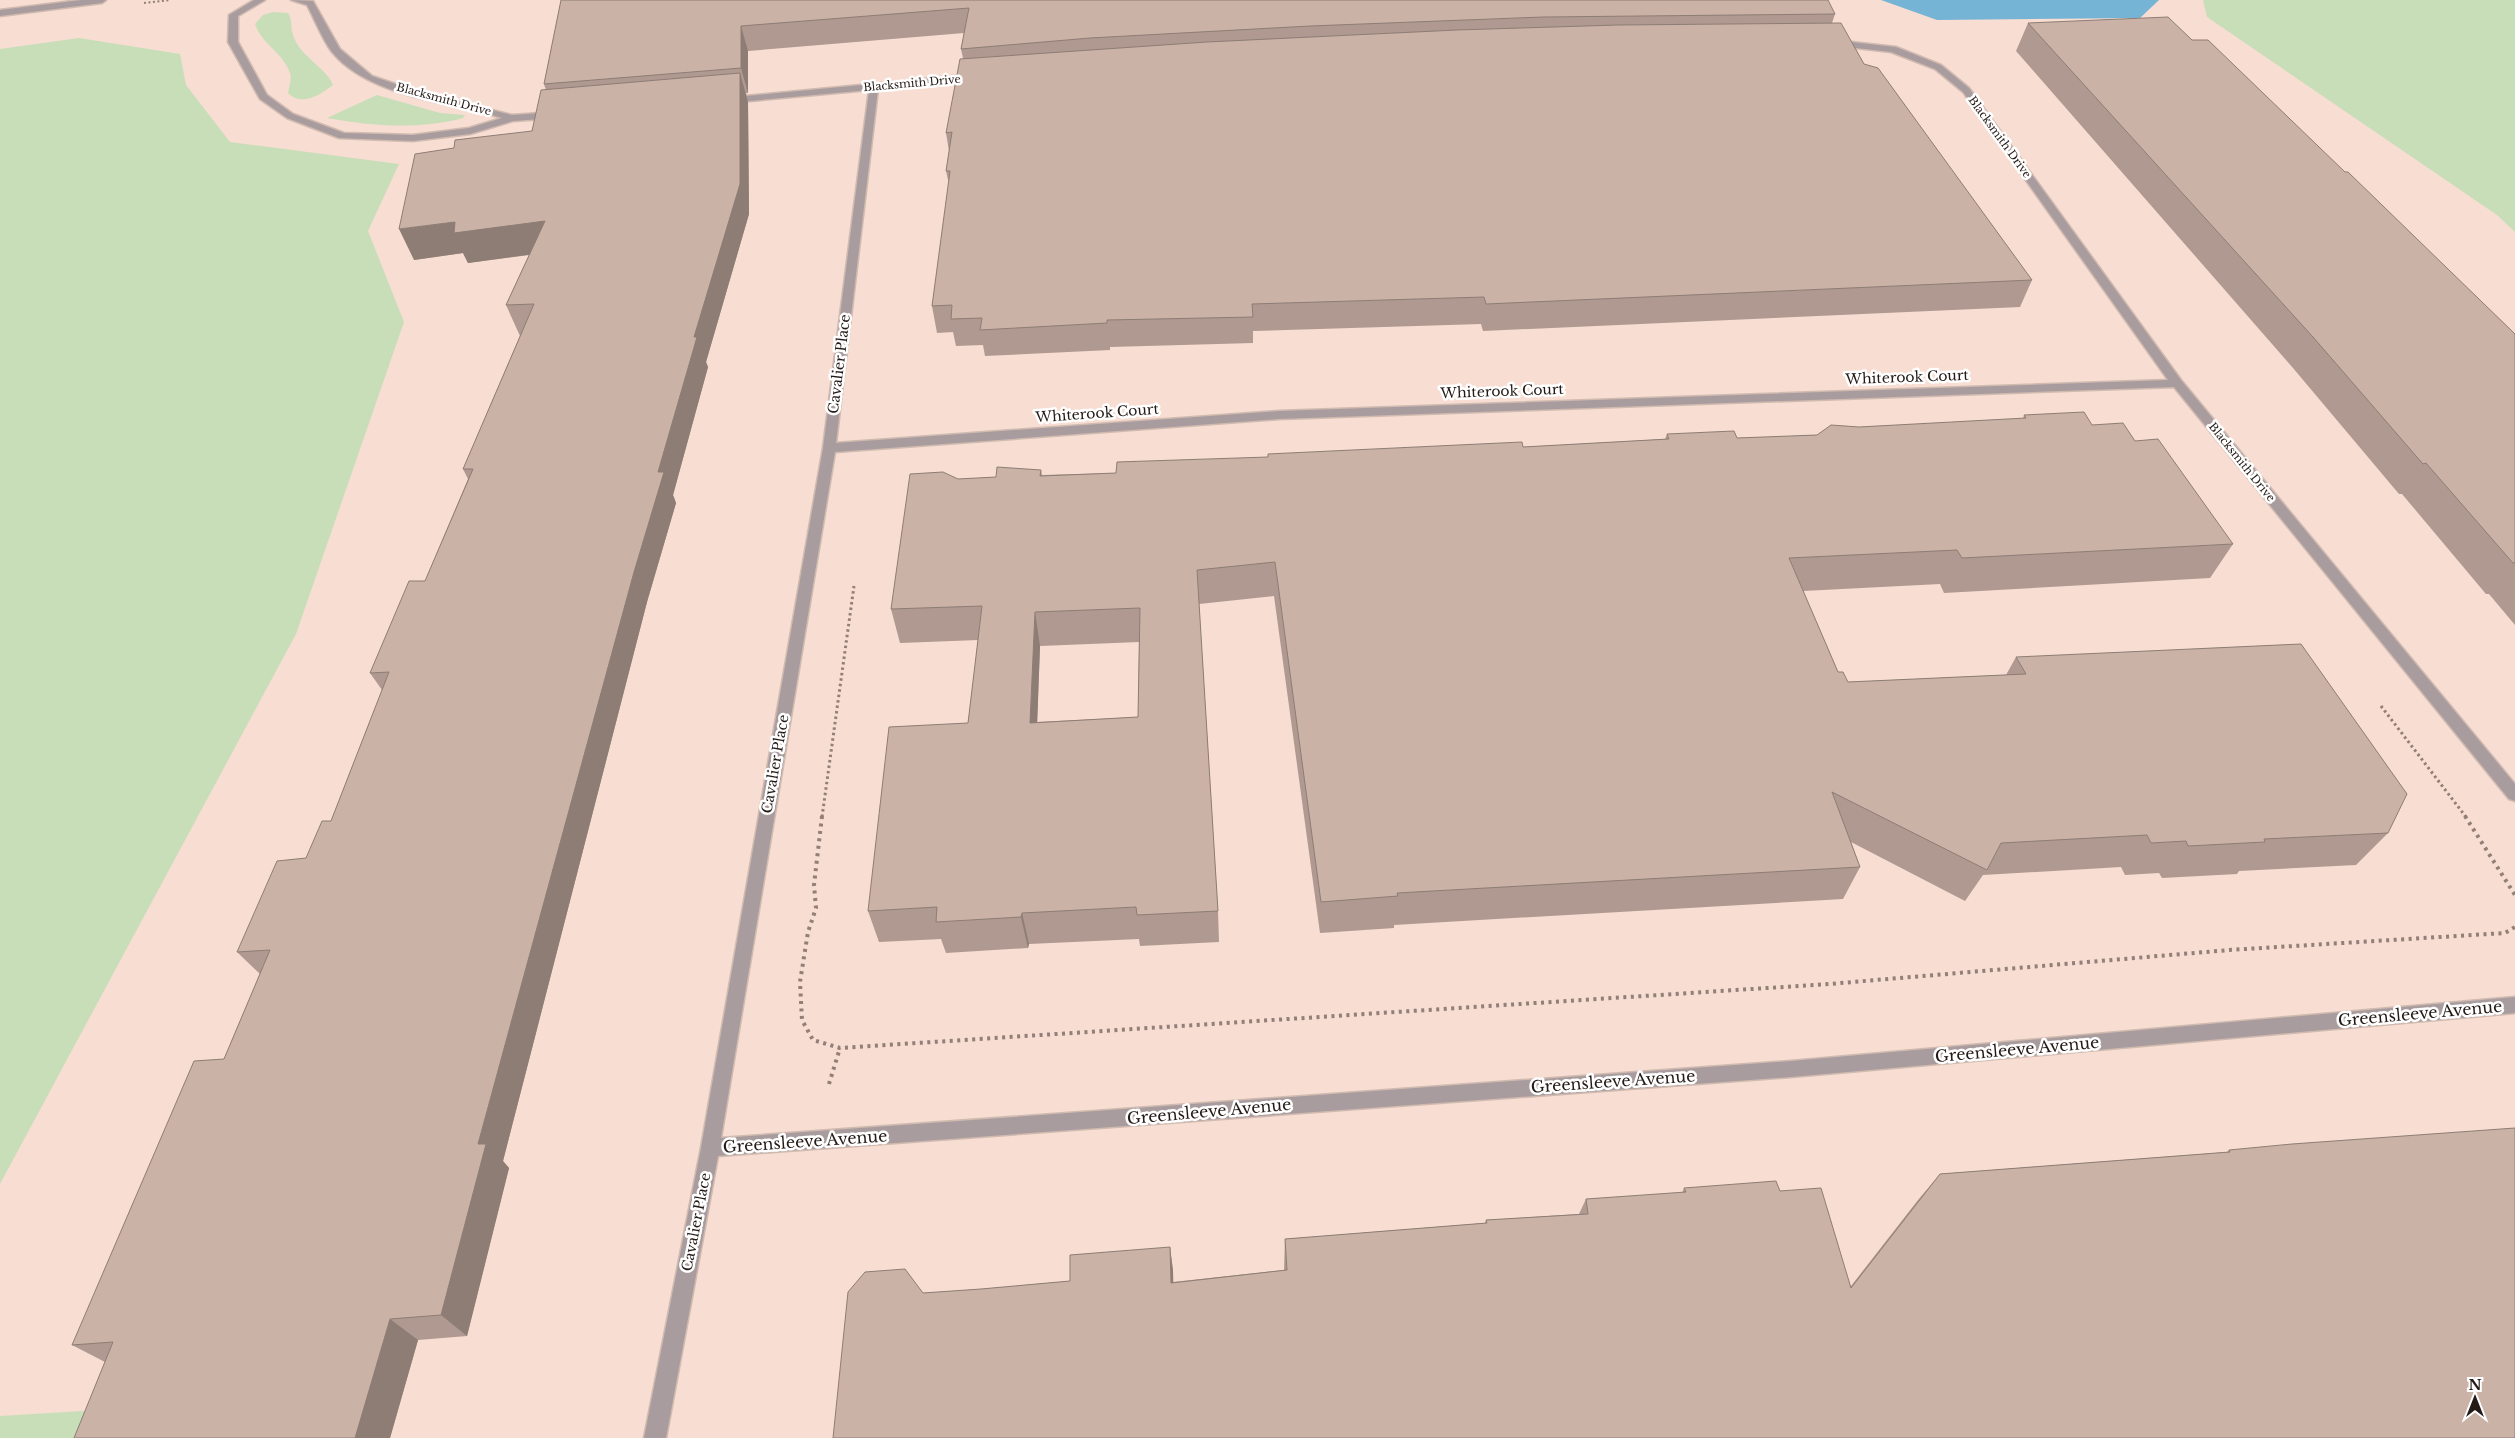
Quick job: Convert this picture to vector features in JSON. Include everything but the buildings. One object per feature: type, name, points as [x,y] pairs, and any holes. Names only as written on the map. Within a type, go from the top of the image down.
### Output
[{"type":"street","points":[[0,13],[102,0]]},
{"type":"street","name":"Blacksmith Drive","points":[[261,0],[234,15],[233,42],[263,97],[290,116],[343,136],[413,138],[470,131],[512,118],[570,114]]},
{"type":"street","name":"Blacksmith Drive","points":[[295,0],[310,3],[336,51],[369,78],[413,93],[468,105],[512,118]]},
{"type":"street","name":"Blacksmith Drive","points":[[1818,43],[1843,43],[1893,49],[1938,67],[1966,90],[2177,383],[2515,795]]},
{"type":"street","name":"Blacksmith Drive","points":[[716,101],[983,77]]},
{"type":"street","name":"Cavalier Place","points":[[656,1438],[710,1148],[829,448],[874,86]]},
{"type":"street","name":"Whiterook Court","points":[[829,448],[1279,415],[2177,383]]},
{"type":"street","name":"Greensleeve Avenue","points":[[710,1148],[1791,1069],[2515,1005]]},
{"type":"path","points":[[855,579],[815,876],[816,908],[808,932],[800,982],[802,1020],[813,1040],[840,1048],[1829,984],[2228,950],[2505,933],[2515,927]]},
{"type":"path","points":[[2375,699],[2471,824],[2515,894]]},
{"type":"path","points":[[829,1084],[840,1048]]},
{"type":"green space","points":[[2203,0],[2515,0],[2515,232],[2497,215],[2207,17]]},
{"type":"green space","points":[[273,12],[288,13],[296,43],[324,72],[333,85],[317,96],[299,99],[288,93],[291,77],[287,66],[283,59],[262,38],[255,24],[263,15]]},
{"type":"green space","points":[[79,38],[180,54],[186,85],[230,142],[399,164],[368,231],[404,322],[296,634],[0,1184],[0,49]]},
{"type":"green space","points":[[377,95],[440,113],[465,115],[463,118],[446,122],[412,125],[378,125],[327,118]]},
{"type":"green space","points":[[132,1408],[120,1438],[0,1438],[0,1416]]},
{"type":"water","points":[[1881,0],[2159,0],[2140,18],[1937,20]]}]
